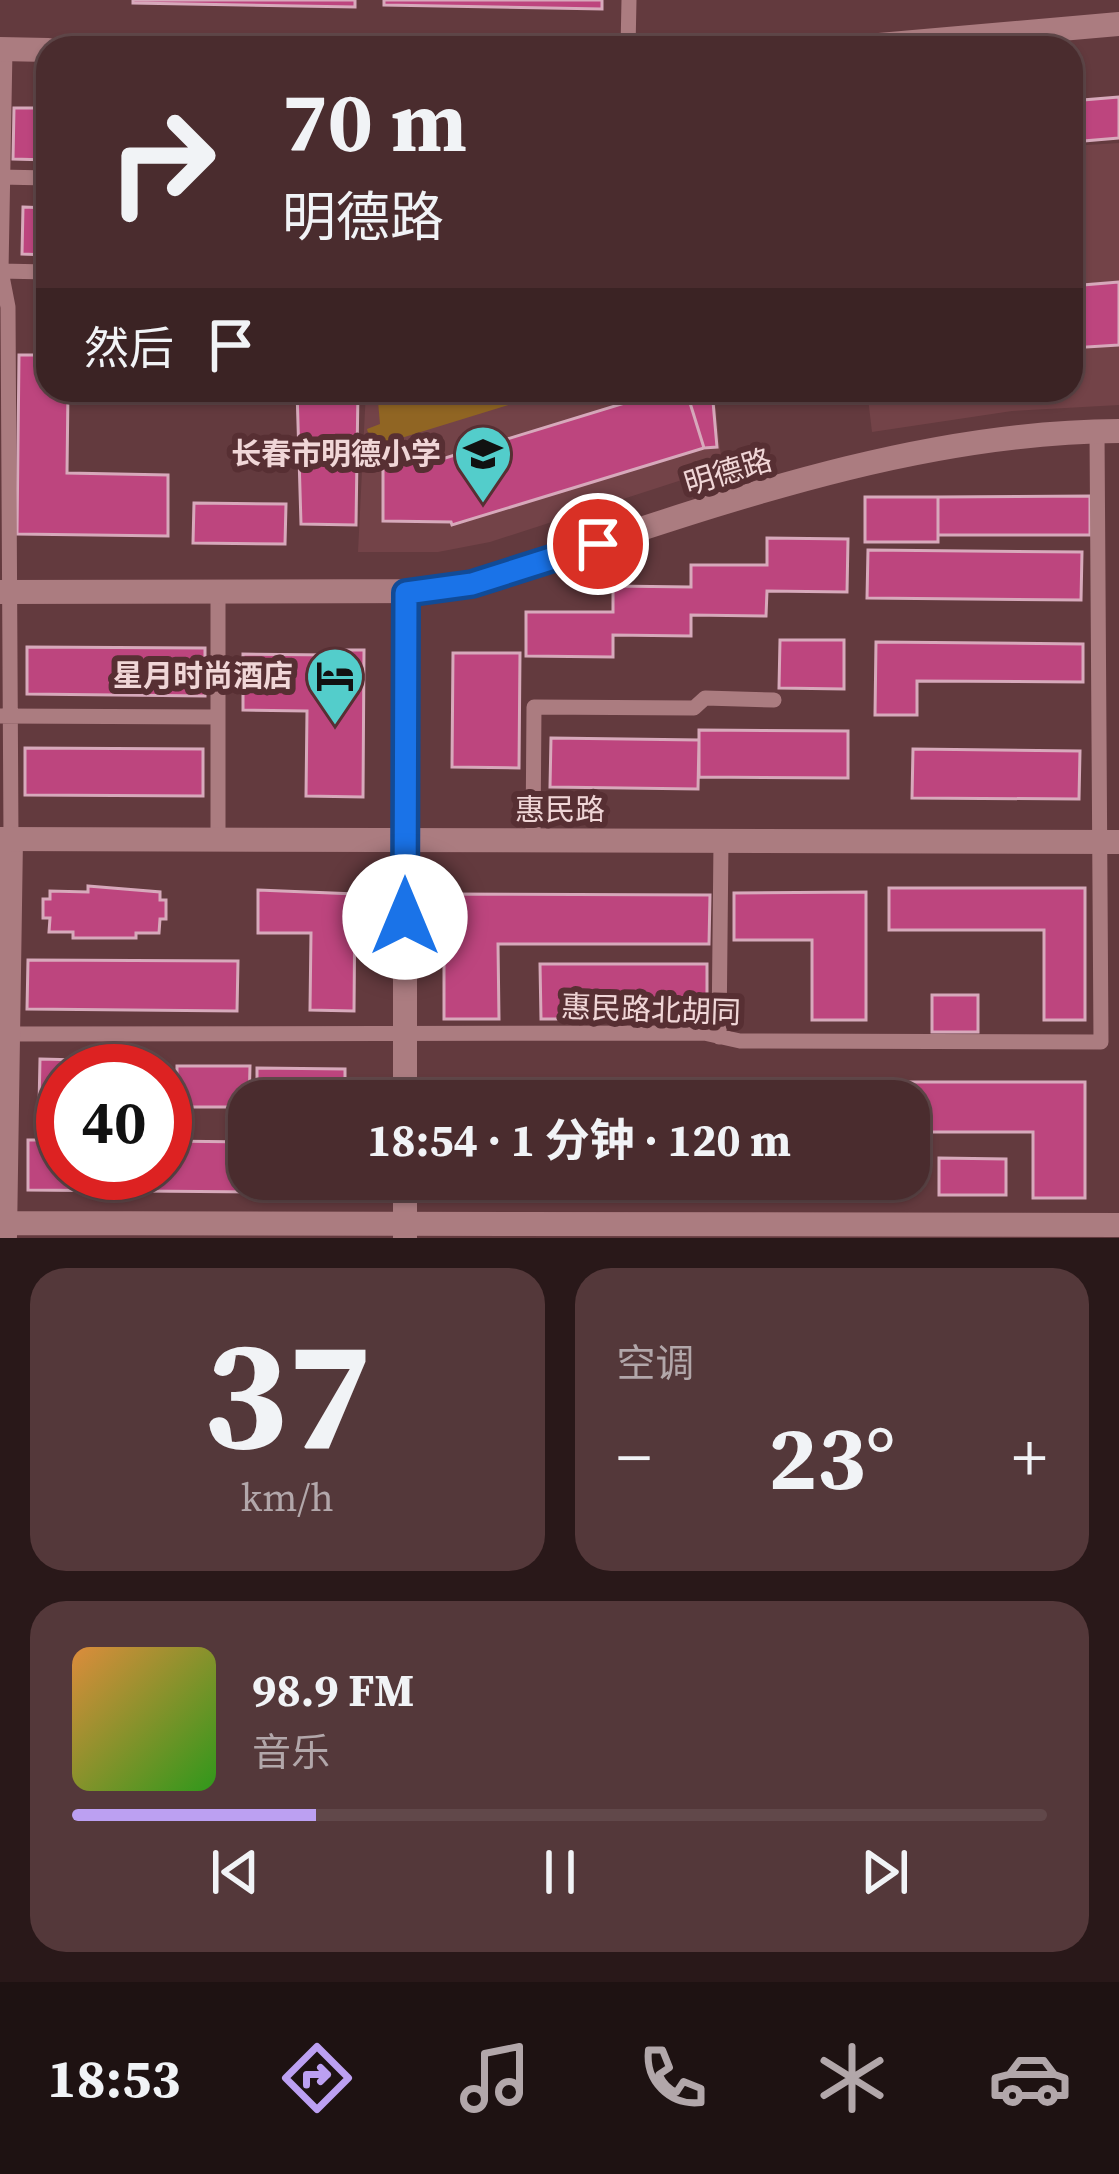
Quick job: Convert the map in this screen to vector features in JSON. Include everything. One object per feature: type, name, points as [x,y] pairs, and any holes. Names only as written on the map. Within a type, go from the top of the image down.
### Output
[{"type":"street","points":[[982,36],[1119,24]]},
{"type":"street","points":[[2,49],[36,50]]},
{"type":"street","name":"明德路","points":[[6,592],[406,593],[472,584],[879,461],[1022,436],[1108,431]]},
{"type":"street","points":[[405,1080],[406,593]]},
{"type":"street","points":[[6,839],[3,1228],[720,1231],[1119,1225]]},
{"type":"street","name":"惠民路","points":[[6,839],[1110,842]]},
{"type":"street","points":[[405,1200],[405,1231]]},
{"type":"lane","points":[[628,36],[629,0]]},
{"type":"lane","points":[[2,49],[0,271],[8,307],[6,839]]},
{"type":"lane","points":[[1,177],[36,178]]},
{"type":"lane","points":[[0,271],[36,272]]},
{"type":"lane","points":[[1108,431],[1100,709],[1110,842]]},
{"type":"lane","points":[[218,592],[218,840]]},
{"type":"lane","points":[[533,840],[534,707],[694,708],[705,698],[774,700]]},
{"type":"lane","points":[[1100,709],[1119,710]]},
{"type":"lane","points":[[6,716],[218,717]]},
{"type":"lane","points":[[719,1036],[721,841]]},
{"type":"lane","name":"惠民路北胡同","points":[[4,1034],[404,1032],[719,1036],[740,1041],[1101,1042],[1110,842]]},
{"type":"shaded area","points":[[1119,143],[1119,405],[1012,411],[872,432],[868,402],[1083,402],[1083,145]]},
{"type":"shaded area","name":"长春市明德小学","points":[[365,402],[715,402],[722,467],[490,542],[438,552],[358,552]]},
{"type":"shaded area","points":[[378,402],[518,402],[372,447],[367,429],[380,424]]},
{"type":"building","points":[[355,0],[355,7],[133,3]]},
{"type":"building","points":[[384,0],[602,0],[602,9],[384,5]]},
{"type":"building","points":[[1119,97],[1119,138],[1083,141],[1083,100]]},
{"type":"building","points":[[14,108],[36,108],[36,160],[13,159]]},
{"type":"building","points":[[23,207],[36,208],[36,255],[22,254]]},
{"type":"building","points":[[1119,282],[1119,345],[1083,347],[1083,285]]},
{"type":"building","points":[[19,355],[36,355],[36,402],[68,402],[67,473],[168,475],[168,536],[17,534]]},
{"type":"building","points":[[297,402],[358,402],[356,525],[301,524]]},
{"type":"building","points":[[628,402],[690,402],[704,448],[452,525],[383,521],[383,462],[429,463]]},
{"type":"building","points":[[690,402],[713,402],[717,447],[704,448]]},
{"type":"building","points":[[1090,496],[1090,535],[938,535],[938,497]]},
{"type":"building","points":[[865,497],[938,497],[938,542],[865,542]]},
{"type":"building","points":[[194,503],[286,504],[285,544],[193,543]]},
{"type":"building","points":[[767,538],[848,539],[847,592],[767,591],[766,616],[691,615],[691,636],[613,635],[613,657],[526,656],[526,612],[613,612],[613,586],[691,587],[691,565],[767,565]]},
{"type":"building","points":[[868,550],[1082,552],[1081,600],[867,598]]},
{"type":"building","points":[[780,640],[844,640],[844,689],[779,688]]},
{"type":"building","points":[[876,642],[1083,644],[1083,682],[917,681],[917,715],[875,715]]},
{"type":"building","points":[[27,647],[205,648],[205,696],[27,694]]},
{"type":"building","name":"星月时尚酒店","points":[[330,650],[364,650],[363,797],[306,796],[307,711],[243,710],[243,654],[330,655]]},
{"type":"building","points":[[453,653],[520,653],[519,768],[452,767]]},
{"type":"building","points":[[699,730],[848,731],[848,778],[699,777]]},
{"type":"building","points":[[551,738],[699,740],[698,789],[550,787]]},
{"type":"building","points":[[25,748],[203,749],[203,796],[25,795]]},
{"type":"building","points":[[913,749],[1080,751],[1079,799],[912,798]]},
{"type":"building","points":[[88,886],[160,892],[160,900],[166,900],[166,919],[160,919],[159,933],[136,933],[136,938],[73,938],[73,932],[49,932],[43,899],[50,899],[50,891],[88,892]]},
{"type":"building","points":[[889,888],[1085,888],[1085,1020],[1044,1020],[1044,930],[889,930]]},
{"type":"building","points":[[258,890],[355,894],[354,1011],[310,1010],[311,933],[258,933]]},
{"type":"building","points":[[866,892],[866,1020],[812,1020],[812,940],[734,940],[734,893]]},
{"type":"building","points":[[444,894],[710,895],[709,944],[498,944],[499,1019],[444,1019]]},
{"type":"building","points":[[28,960],[238,961],[237,1011],[27,1009]]},
{"type":"building","points":[[540,964],[707,964],[707,1019],[541,1019]]},
{"type":"building","points":[[932,995],[978,995],[978,1032],[932,1032]]},
{"type":"building","points":[[192,1066],[250,1066],[250,1080],[228,1080],[228,1107],[192,1107]]},
{"type":"building","points":[[257,1068],[345,1069],[345,1080],[257,1080]]},
{"type":"building","points":[[930,1082],[1085,1082],[1085,1198],[1033,1198],[1033,1132],[930,1132]]},
{"type":"building","points":[[28,1140],[36,1140],[36,1190],[28,1190]]},
{"type":"building","points":[[192,1141],[228,1142],[228,1192],[192,1191]]},
{"type":"building","points":[[939,1158],[1006,1159],[1006,1195],[939,1195]]},
{"type":"place","name":"长春市明德小学","points":[[483,505]]},
{"type":"place","name":"星月时尚酒店","points":[[335,727]]},
{"type":"route","points":[[405,917],[406,593],[472,584],[598,544]]}]
